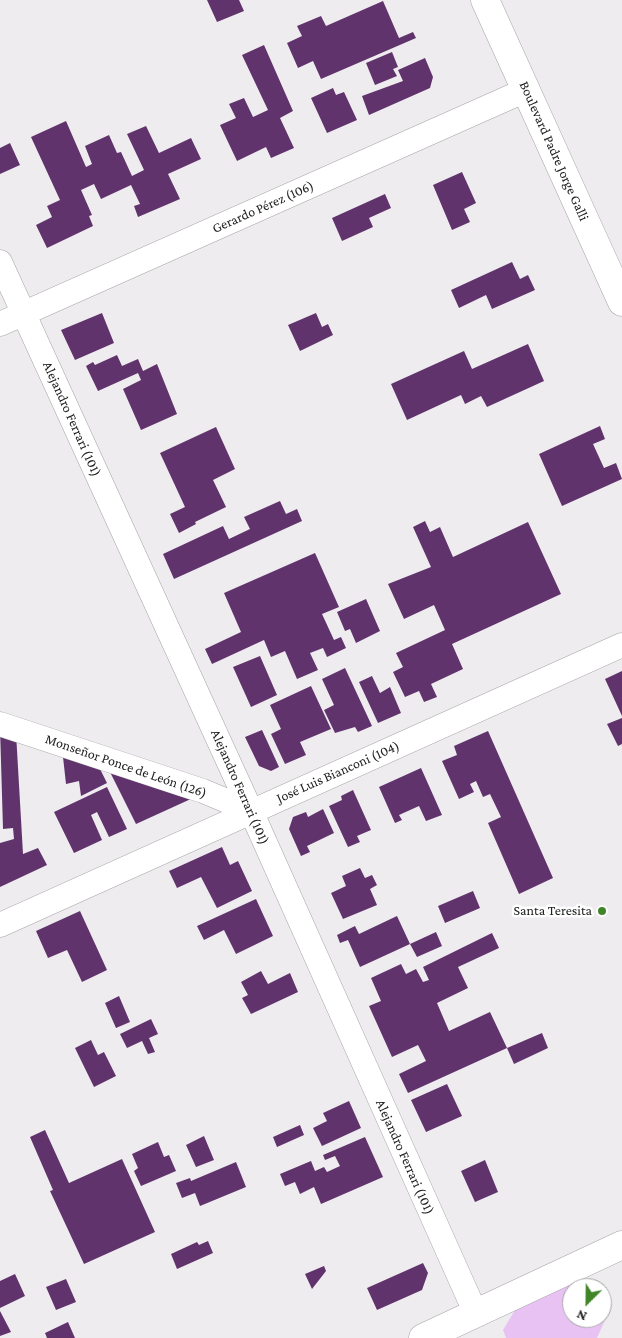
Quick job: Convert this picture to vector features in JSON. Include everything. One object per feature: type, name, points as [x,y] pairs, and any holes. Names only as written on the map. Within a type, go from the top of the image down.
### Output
[{"type":"main road","name":"Boulevard Padre Jorge Galli","points":[[485,0],[622,302]]},
{"type":"main road","points":[[423,1338],[622,1245]]},
{"type":"street","name":"Gerardo Pérez (106)","points":[[0,324],[526,90]]},
{"type":"street","name":"Alejandro Ferrari (101)","points":[[0,262],[251,811],[476,1314]]},
{"type":"street","name":"José Luis Bianconi (104)","points":[[0,925],[622,646]]},
{"type":"street","name":"Monseñor Ponce de León (126)","points":[[0,724],[203,791],[251,811]]},
{"type":"shaded area","points":[[562,1285],[562,1328],[602,1328],[597,1338],[506,1338],[503,1330],[518,1305]]},
{"type":"building","points":[[207,0],[239,0],[244,11],[217,22]]},
{"type":"building","points":[[383,1],[399,38],[413,32],[416,38],[321,79],[313,61],[298,68],[287,43],[302,36],[297,26],[321,16],[326,26]]},
{"type":"building","points":[[264,45],[293,111],[280,118],[294,148],[271,158],[266,147],[237,161],[220,125],[236,118],[229,104],[244,98],[253,117],[268,110],[242,55]]},
{"type":"building","points":[[392,52],[398,67],[393,69],[397,76],[375,85],[366,63]]},
{"type":"building","points":[[425,58],[433,77],[430,88],[369,115],[362,96],[403,81],[398,70]]},
{"type":"building","points":[[333,88],[336,95],[344,92],[357,120],[327,133],[311,98]]},
{"type":"building","points":[[66,121],[86,167],[92,164],[85,146],[109,135],[117,153],[121,152],[132,176],[144,170],[127,134],[146,126],[159,153],[191,138],[201,159],[168,174],[180,199],[138,217],[134,206],[140,204],[131,185],[101,199],[94,184],[81,190],[92,215],[89,216],[93,226],[47,248],[36,225],[52,217],[47,206],[60,200],[31,137]]},
{"type":"building","points":[[10,143],[20,165],[0,174],[0,148]]},
{"type":"building","points":[[462,172],[476,203],[464,209],[470,222],[452,230],[433,185]]},
{"type":"building","points":[[385,194],[391,208],[369,218],[373,227],[342,241],[332,218]]},
{"type":"building","points":[[512,262],[520,279],[528,275],[535,290],[492,309],[486,295],[459,308],[451,290]]},
{"type":"building","points":[[102,313],[114,343],[75,360],[61,330]]},
{"type":"building","points":[[316,313],[322,327],[328,324],[333,335],[300,351],[288,325]]},
{"type":"building","points":[[528,344],[544,381],[487,407],[481,396],[465,404],[461,395],[407,420],[391,384],[464,351],[472,369]]},
{"type":"building","points":[[117,355],[122,366],[138,359],[143,371],[157,364],[177,414],[141,430],[123,389],[141,380],[138,373],[98,391],[86,366],[93,362],[95,365]]},
{"type":"building","points":[[600,426],[605,439],[593,444],[604,468],[616,463],[622,479],[562,506],[539,454]]},
{"type":"building","points":[[216,427],[235,469],[213,480],[226,507],[195,522],[196,524],[179,533],[170,514],[185,507],[160,453]]},
{"type":"building","points":[[280,501],[286,514],[297,509],[302,521],[174,579],[163,554],[223,526],[229,539],[250,529],[244,517]]},
{"type":"building","points":[[425,521],[430,532],[440,527],[453,557],[528,522],[561,594],[452,644],[463,669],[431,684],[437,697],[424,702],[419,691],[405,697],[393,672],[403,667],[396,653],[445,630],[434,605],[404,619],[388,584],[431,567],[413,527]]},
{"type":"building","points":[[315,553],[339,607],[322,614],[334,640],[341,637],[346,648],[327,657],[323,648],[310,653],[318,670],[297,679],[285,651],[271,657],[264,640],[212,664],[205,649],[241,632],[224,593]]},
{"type":"building","points":[[366,599],[380,631],[356,643],[350,629],[345,631],[337,612]]},
{"type":"building","points":[[260,656],[277,695],[251,707],[233,667]]},
{"type":"building","points":[[345,668],[372,726],[358,732],[355,727],[335,733],[324,710],[334,705],[322,679]]},
{"type":"building","points":[[622,671],[622,716],[605,679]]},
{"type":"building","points":[[372,676],[380,693],[390,687],[401,713],[378,723],[359,682]]},
{"type":"building","points":[[311,686],[331,729],[300,742],[306,755],[285,764],[271,734],[281,729],[270,705]]},
{"type":"building","points":[[622,718],[622,744],[618,746],[607,724]]},
{"type":"building","points":[[0,728],[16,733],[23,854],[38,848],[47,865],[0,887],[0,843],[14,839],[13,828],[3,829]]},
{"type":"building","points":[[262,730],[279,767],[271,771],[259,766],[245,737]]},
{"type":"building","points":[[488,731],[553,878],[519,894],[488,823],[501,817],[490,794],[483,797],[476,781],[470,784],[474,792],[459,799],[442,761],[457,755],[454,746]]},
{"type":"building","points":[[62,748],[95,759],[107,783],[81,796],[79,781],[66,784]]},
{"type":"building","points":[[105,762],[193,798],[136,824]]},
{"type":"building","points":[[421,768],[442,815],[426,821],[419,806],[399,815],[402,820],[395,823],[379,787]]},
{"type":"building","points":[[107,787],[127,829],[109,837],[97,812],[91,815],[102,840],[74,853],[54,812]]},
{"type":"building","points":[[353,790],[371,830],[357,836],[360,842],[348,847],[329,806],[342,800],[341,796]]},
{"type":"building","points":[[323,809],[334,833],[307,846],[310,852],[301,856],[289,829],[293,817],[306,812],[308,817]]},
{"type":"building","points":[[222,847],[230,865],[238,861],[252,891],[217,908],[201,877],[177,888],[169,871]]},
{"type":"building","points":[[360,868],[365,878],[372,875],[377,885],[370,889],[377,905],[343,919],[331,893],[346,886],[342,876]]},
{"type":"building","points":[[473,891],[480,908],[445,923],[438,906]]},
{"type":"building","points":[[256,899],[273,936],[236,954],[224,930],[204,940],[197,926]]},
{"type":"building","points":[[80,911],[107,970],[82,982],[67,950],[48,958],[36,931]]},
{"type":"building","points":[[397,916],[410,944],[360,967],[348,940],[340,943],[337,935],[355,926],[359,934]]},
{"type":"building","points":[[436,932],[442,946],[417,957],[410,944]]},
{"type":"building","points":[[492,933],[499,948],[458,967],[468,988],[437,1003],[449,1031],[490,1012],[507,1048],[408,1093],[399,1074],[426,1061],[418,1045],[392,1057],[369,1006],[381,1001],[371,978],[401,964],[406,974],[416,969],[423,982],[429,980],[423,967]]},
{"type":"building","points":[[261,971],[268,984],[290,973],[298,992],[251,1014],[242,998],[248,995],[241,982]]},
{"type":"building","points":[[119,996],[130,1022],[116,1028],[105,1003]]},
{"type":"building","points":[[151,1019],[158,1034],[149,1038],[155,1052],[148,1054],[142,1041],[127,1048],[120,1034]]},
{"type":"building","points":[[542,1033],[548,1048],[514,1064],[507,1048]]},
{"type":"building","points":[[91,1040],[98,1055],[104,1052],[116,1076],[94,1087],[75,1048]]},
{"type":"building","points":[[447,1084],[462,1116],[426,1132],[411,1100]]},
{"type":"building","points":[[349,1101],[361,1128],[322,1146],[313,1128],[327,1121],[323,1113]]},
{"type":"building","points":[[300,1125],[304,1135],[277,1147],[273,1137]]},
{"type":"building","points":[[45,1130],[69,1183],[122,1159],[155,1232],[84,1264],[50,1191],[53,1190],[30,1137]]},
{"type":"building","points":[[204,1136],[214,1160],[196,1167],[186,1145]]},
{"type":"building","points":[[365,1137],[383,1177],[321,1204],[314,1187],[300,1194],[295,1182],[285,1186],[280,1174],[311,1161],[315,1171],[324,1167],[327,1172],[340,1166],[335,1156],[325,1160],[323,1155]]},
{"type":"building","points":[[158,1142],[164,1157],[169,1155],[176,1171],[141,1186],[134,1171],[138,1168],[132,1154]]},
{"type":"building","points":[[485,1160],[498,1192],[475,1202],[461,1171]]},
{"type":"building","points":[[236,1162],[246,1187],[200,1206],[195,1193],[182,1198],[176,1183],[190,1178],[191,1181]]},
{"type":"building","points":[[208,1241],[213,1253],[177,1269],[171,1254],[197,1242],[199,1245]]},
{"type":"building","points":[[423,1263],[428,1273],[422,1290],[377,1310],[367,1288]]},
{"type":"building","points":[[324,1266],[326,1271],[312,1289],[305,1274]]},
{"type":"building","points":[[15,1274],[25,1296],[0,1308],[0,1281]]},
{"type":"building","points":[[66,1279],[76,1302],[56,1310],[46,1287]]},
{"type":"building","points":[[0,1311],[11,1332],[0,1336]]},
{"type":"building","points":[[68,1322],[75,1338],[47,1338],[45,1333]]},
{"type":"place","name":"Santa Teresita","points":[[602,911]]}]
